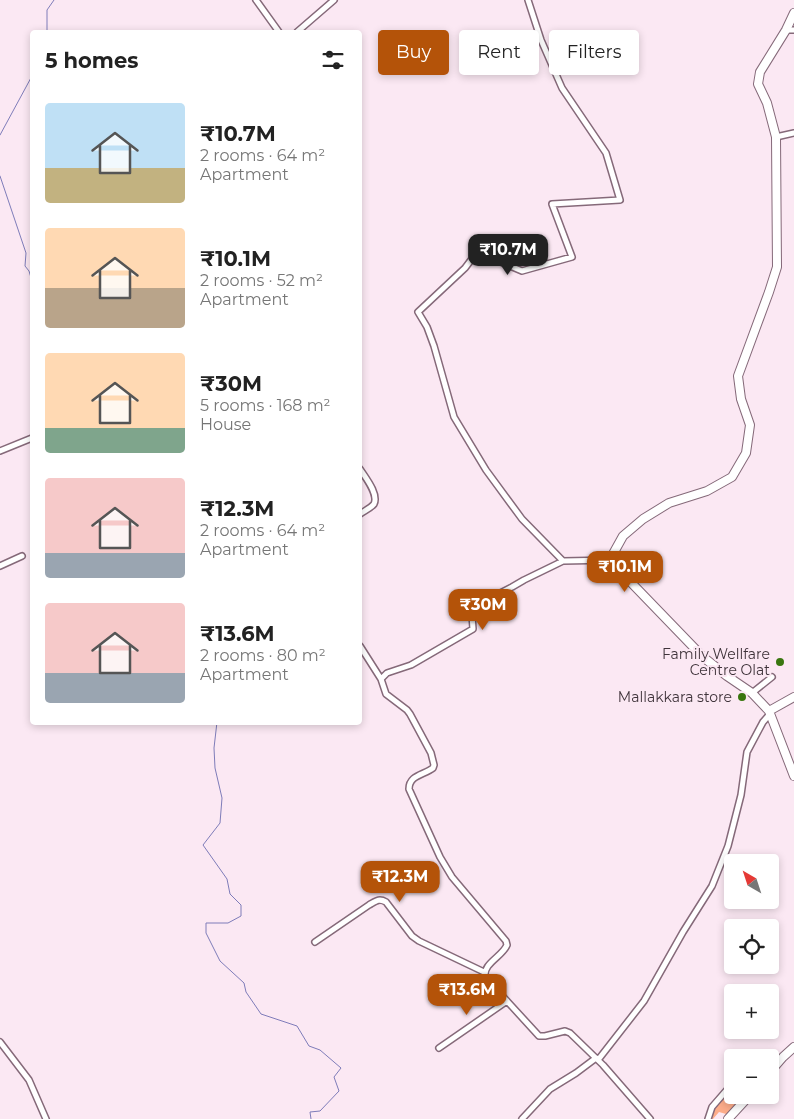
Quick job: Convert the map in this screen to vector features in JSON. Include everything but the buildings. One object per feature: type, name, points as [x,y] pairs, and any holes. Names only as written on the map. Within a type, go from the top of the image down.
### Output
[{"type":"street","points":[[256,0],[278,30]]},
{"type":"street","points":[[299,30],[334,0]]},
{"type":"street","points":[[528,0],[541,40],[562,88],[606,153],[620,200],[552,204],[572,257],[522,271],[478,252],[465,268],[418,312],[427,327],[434,346],[454,417],[486,470],[522,519],[563,561]]},
{"type":"street","points":[[794,13],[790,30],[760,72],[758,80],[767,103],[776,137],[777,267],[738,376],[741,400],[750,425],[746,453],[732,476],[707,491],[670,503],[643,519],[623,536],[613,554],[612,560],[618,569],[703,657],[752,693],[769,712],[794,776]]},
{"type":"street","points":[[776,137],[794,133]]},
{"type":"street","points":[[0,451],[30,439]]},
{"type":"street","points":[[362,473],[373,492],[374,501],[371,507],[362,513]]},
{"type":"street","points":[[0,566],[22,556]]},
{"type":"street","points":[[381,679],[387,673],[411,665],[473,630],[472,615],[476,612],[479,604],[524,580],[563,561],[612,560]]},
{"type":"street","points":[[362,649],[381,679],[386,694],[410,714],[433,760],[433,768],[410,781],[409,789],[440,857],[460,888],[506,941],[505,950],[486,968],[484,972],[485,977],[539,1036],[567,1032],[597,1059],[650,1119]]},
{"type":"street","points":[[752,693],[772,677]]},
{"type":"street","points":[[522,1119],[550,1089],[597,1059],[644,1001],[683,932],[712,886],[720,868],[741,795],[747,752],[769,712],[794,696]]},
{"type":"street","points":[[315,942],[369,905],[382,900],[386,902],[412,936],[419,941],[484,972]]},
{"type":"street","points":[[439,1048],[507,1001]]},
{"type":"street","points":[[0,1042],[29,1080],[46,1119]]},
{"type":"street","points":[[780,1060],[794,1047]]},
{"type":"street","points":[[708,1119],[712,1107],[724,1093]]},
{"type":"street","points":[[728,1119],[742,1104]]},
{"type":"shaded area","points":[[724,1095],[724,1104],[736,1104],[728,1113],[719,1112],[711,1119],[714,1108]]},
{"type":"waterway","points":[[47,30],[47,10],[54,0]]},
{"type":"waterway","points":[[0,135],[30,80]]},
{"type":"waterway","points":[[0,176],[26,253],[25,266],[30,274]]},
{"type":"waterway","points":[[217,725],[214,748],[215,768],[222,798],[220,823],[203,845],[227,879],[230,894],[241,905],[241,916],[228,923],[206,923],[206,933],[220,961],[244,983],[246,992],[261,1014],[297,1026],[309,1046],[320,1050],[341,1068],[334,1077],[339,1091],[320,1111],[310,1112],[311,1119]]},
{"type":"place","name":"Family Wellfare Centre Olat","points":[[780,662]]},
{"type":"place","name":"Mallakkara store","points":[[742,697]]}]
